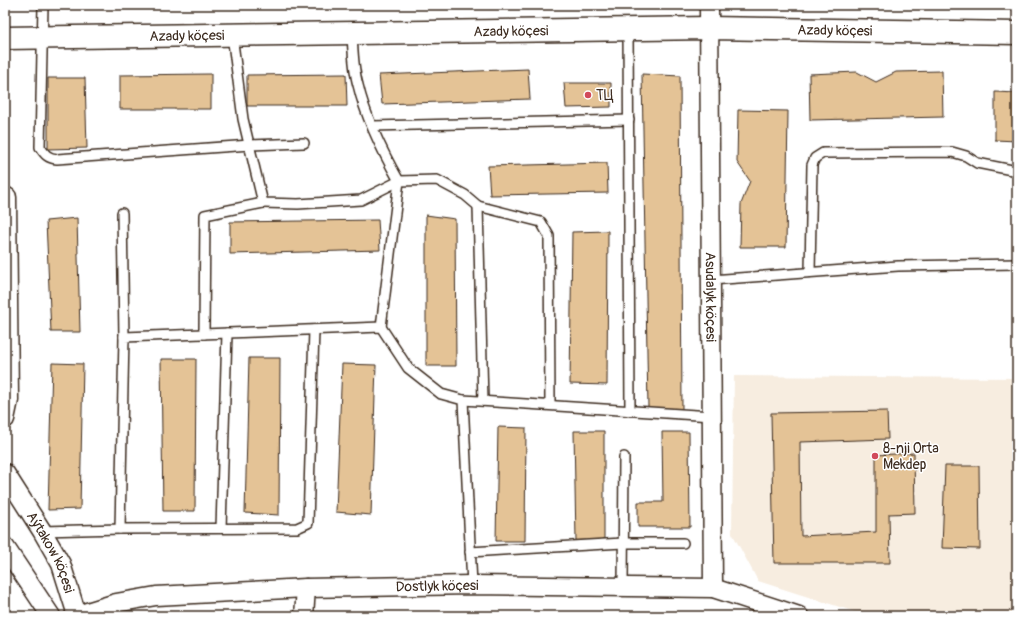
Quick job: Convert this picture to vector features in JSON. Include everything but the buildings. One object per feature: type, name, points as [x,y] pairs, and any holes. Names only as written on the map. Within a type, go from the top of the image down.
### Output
[{"type":"main road","name":"Azady köçesi","points":[[5,38],[709,28],[1017,33]]},
{"type":"street","name":"Asudalyk köçesi","points":[[709,5],[713,588]]},
{"type":"street","points":[[5,419],[9,400],[7,197]]},
{"type":"street","name":"Aýtakow köçesi","points":[[5,473],[61,564],[75,615]]},
{"type":"street","points":[[5,547],[51,616]]},
{"type":"street","name":"Dostlyk köçesi","points":[[75,615],[156,596],[306,588],[472,585],[713,588],[765,610],[799,616]]},
{"type":"street","points":[[304,616],[306,588]]},
{"type":"lane","points":[[43,5],[40,147],[45,155],[50,158],[57,159],[250,144],[304,143]]},
{"type":"lane","points":[[628,29],[630,410]]},
{"type":"lane","points":[[352,33],[357,84],[384,154],[399,181],[381,327],[408,368],[442,394],[463,400],[712,416]]},
{"type":"lane","points":[[232,35],[243,119],[263,203]]},
{"type":"lane","points":[[372,126],[629,120]]},
{"type":"lane","points":[[810,272],[812,164],[815,158],[824,153],[952,152],[966,156],[977,163],[1017,171]]},
{"type":"lane","points":[[204,334],[205,215],[263,203],[298,204],[361,200],[399,181],[437,180],[465,195],[478,206],[541,222],[549,236],[550,405]]},
{"type":"lane","points":[[478,206],[483,401]]},
{"type":"lane","points":[[120,529],[124,338],[122,213]]},
{"type":"lane","points":[[711,280],[898,266],[1017,264]]},
{"type":"lane","points":[[124,338],[381,327]]},
{"type":"lane","points":[[42,531],[297,528],[308,523],[314,330]]},
{"type":"lane","points":[[221,528],[227,333]]},
{"type":"lane","points":[[463,400],[472,585]]},
{"type":"lane","points":[[623,587],[624,457]]},
{"type":"lane","points":[[470,552],[623,543],[683,543]]},
{"type":"shaded area","name":"8-nji Orta Mekdep","points":[[734,376],[1017,378],[1017,616],[868,616],[758,581],[732,533]]},
{"type":"place","name":"ТЦ","points":[[588,95]]},
{"type":"place","name":"8-nji Orta Mekdep","points":[[875,456]]}]
